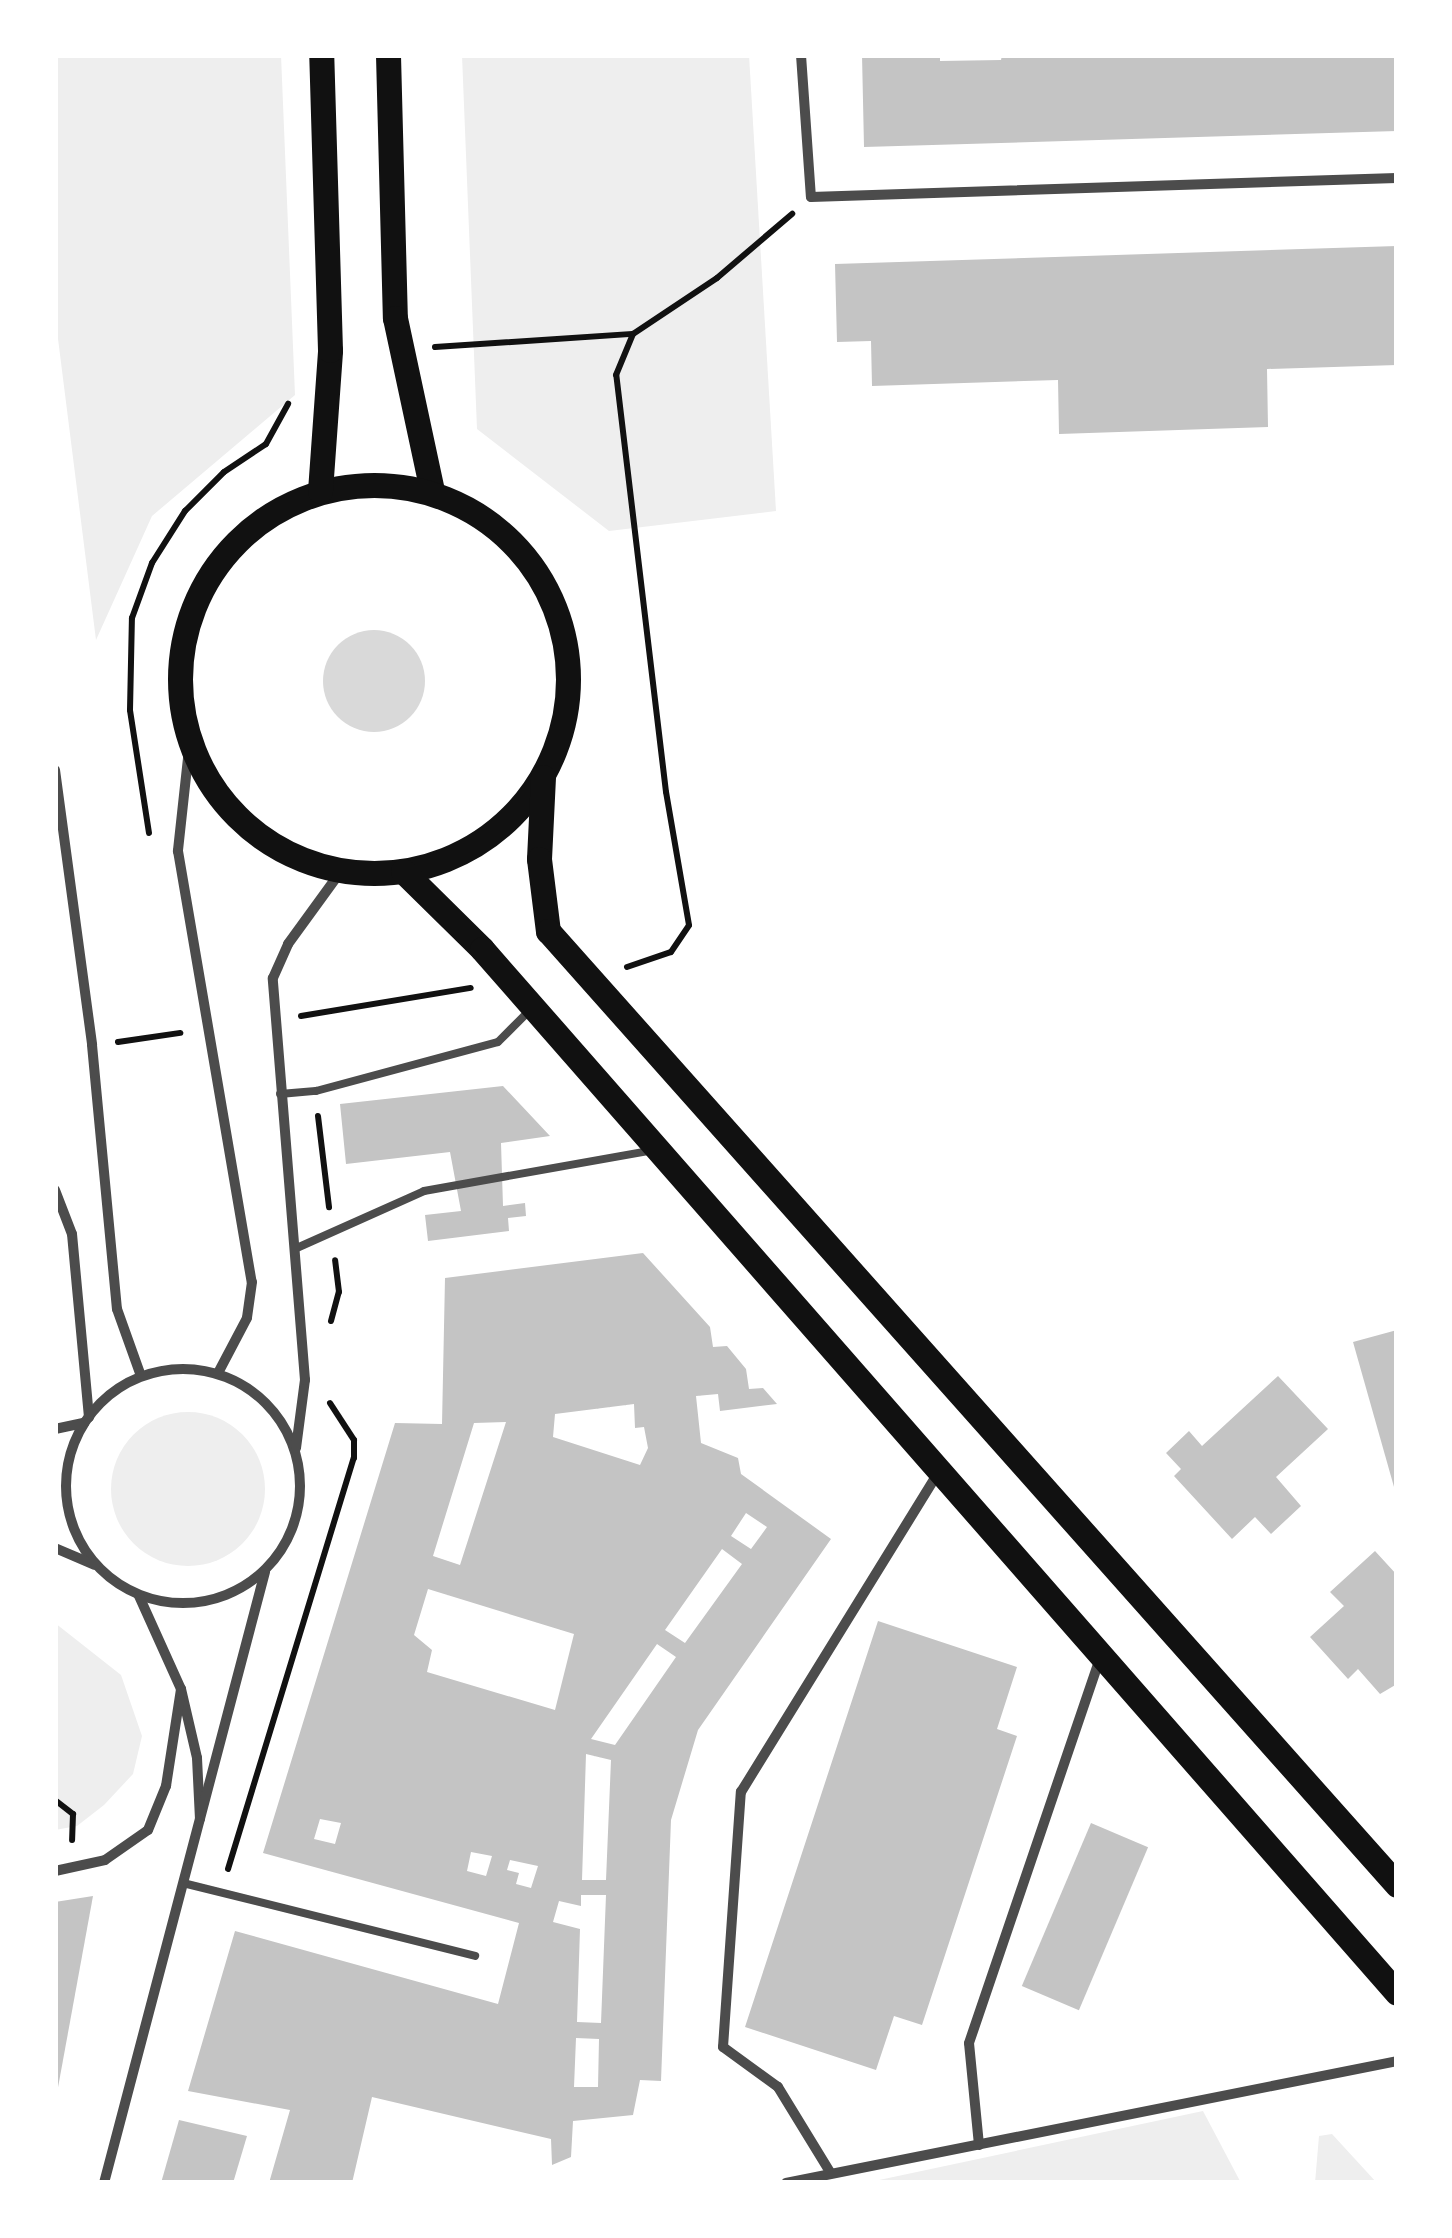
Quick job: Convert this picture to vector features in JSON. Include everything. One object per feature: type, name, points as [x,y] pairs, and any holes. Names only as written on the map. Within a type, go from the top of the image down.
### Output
[{"type":"main road","points":[[320,490],[330,350],[321,55]]},
{"type":"main road","points":[[388,55],[394,318],[432,491]]},
{"type":"main road","points":[[543,778],[500,828],[454,857],[404,872],[341,871],[280,849],[248,826],[189,750],[180,690],[186,631],[210,575],[256,524],[320,490],[375,483],[432,491],[504,531],[549,588],[569,652],[566,719],[543,778],[539,859],[548,931],[1397,1885]]},
{"type":"main road","points":[[404,872],[510,981],[1397,1993]]},
{"type":"street","points":[[802,55],[812,196],[1397,178]]},
{"type":"street","points":[[189,750],[178,851],[252,1282],[247,1318],[218,1373]]},
{"type":"street","points":[[55,770],[92,1045],[118,1309],[141,1376]]},
{"type":"street","points":[[104,2183],[187,1884],[266,1571],[298,1514],[296,1449],[305,1380],[298,1247],[280,1094],[273,978],[288,944],[341,871]]},
{"type":"street","points":[[55,1190],[72,1234],[86,1420],[69,1458],[66,1497],[76,1534],[97,1566]]},
{"type":"street","points":[[55,1428],[86,1420],[141,1376],[192,1368],[218,1373],[252,1390],[278,1416],[296,1449]]},
{"type":"street","points":[[830,2172],[778,2087],[724,2047],[741,1792],[940,1470]]},
{"type":"street","points":[[55,1548],[97,1566],[139,1596],[172,1604],[206,1602],[238,1591],[266,1571]]},
{"type":"street","points":[[139,1596],[181,1689],[197,1758],[200,1834]]},
{"type":"street","points":[[979,2145],[969,2042],[1101,1655]]},
{"type":"street","points":[[55,1871],[105,1860],[148,1830],[166,1786],[181,1689]]},
{"type":"street","points":[[786,2183],[1397,2062]]},
{"type":"lane","points":[[280,1094],[316,1091],[498,1042],[532,1008]]},
{"type":"lane","points":[[298,1247],[424,1191],[657,1148]]},
{"type":"lane","points":[[187,1884],[475,1956]]},
{"type":"path","points":[[404,363],[458,342],[634,334],[717,278],[812,196]]},
{"type":"path","points":[[589,976],[671,952],[689,925],[666,792],[616,375],[634,334]]},
{"type":"path","points":[[317,1014],[510,981]]},
{"type":"path","points":[[55,1800],[73,1814],[72,1847]]},
{"type":"shaded area","points":[[55,55],[281,55],[295,395],[152,516],[96,640],[55,315]]},
{"type":"shaded area","points":[[462,55],[749,55],[776,511],[609,531],[477,429]]},
{"type":"shaded area","points":[[374,630],[394,634],[410,645],[421,661],[425,681],[421,701],[410,717],[394,728],[374,732],[354,728],[338,717],[327,701],[323,681],[327,661],[338,645],[354,634]]},
{"type":"shaded area","points":[[188,1412],[217,1418],[242,1435],[259,1460],[265,1489],[259,1518],[242,1543],[217,1560],[188,1566],[159,1560],[134,1543],[117,1518],[111,1489],[117,1460],[134,1435],[159,1418]]},
{"type":"shaded area","points":[[55,1623],[121,1675],[142,1736],[133,1774],[77,1826],[55,1830]]},
{"type":"shaded area","points":[[1203,2111],[1241,2183],[865,2183]]},
{"type":"shaded area","points":[[1332,2134],[1377,2183],[1315,2183],[1319,2136]]},
{"type":"building","points":[[862,55],[940,55],[940,61],[1001,60],[1002,55],[1397,55],[1397,131],[864,147]]},
{"type":"building","points":[[1397,246],[1397,365],[1267,369],[1268,427],[1059,434],[1058,380],[872,386],[871,341],[837,342],[835,264]]},
{"type":"building","points":[[503,1086],[550,1136],[501,1143],[503,1206],[525,1203],[526,1216],[508,1218],[509,1231],[428,1241],[425,1215],[461,1211],[450,1152],[346,1164],[340,1104]]},
{"type":"building","points":[[643,1253],[710,1327],[713,1347],[727,1346],[746,1369],[749,1389],[763,1388],[777,1404],[720,1411],[718,1394],[696,1396],[701,1443],[738,1458],[741,1474],[831,1539],[698,1730],[671,1820],[661,2081],[640,2080],[633,2115],[573,2121],[571,2157],[552,2165],[551,2139],[372,2097],[352,2183],[269,2183],[290,2110],[188,2091],[235,1931],[498,2004],[519,1923],[263,1853],[395,1423],[442,1424],[445,1278]],"holes":[[[634,1404],[635,1428],[644,1427],[648,1448],[640,1465],[553,1437],[555,1414]],[[506,1422],[460,1565],[433,1556],[474,1423]],[[746,1513],[767,1527],[751,1549],[731,1536]],[[722,1549],[742,1564],[685,1643],[665,1630]],[[428,1589],[574,1634],[555,1710],[427,1672],[432,1650],[414,1635]],[[657,1644],[676,1657],[615,1745],[591,1739]],[[586,1754],[611,1760],[606,1880],[582,1880]],[[320,1819],[341,1823],[335,1844],[314,1839]],[[471,1852],[492,1856],[486,1876],[467,1871]],[[510,1860],[538,1866],[531,1888],[516,1884],[519,1873],[507,1870]],[[581,1895],[606,1895],[601,2023],[577,2022],[580,1929],[553,1922],[559,1901],[581,1906]],[[576,2038],[599,2039],[598,2087],[574,2087]]]},
{"type":"building","points":[[1397,1330],[1397,1494],[1396,1494],[1353,1342]]},
{"type":"building","points":[[1278,1376],[1328,1429],[1276,1477],[1301,1506],[1271,1534],[1255,1517],[1232,1539],[1174,1476],[1181,1469],[1166,1453],[1189,1431],[1202,1446]]},
{"type":"building","points":[[1375,1551],[1397,1575],[1397,1684],[1380,1694],[1358,1669],[1348,1679],[1310,1637],[1344,1606],[1330,1592]]},
{"type":"building","points":[[878,1621],[1017,1667],[997,1729],[1017,1736],[922,2025],[894,2016],[876,2070],[745,2027]]},
{"type":"building","points":[[1091,1823],[1148,1847],[1079,2010],[1022,1986]]},
{"type":"building","points":[[93,1896],[57,2093],[55,2093],[55,1902]]},
{"type":"building","points":[[179,2120],[247,2136],[233,2183],[161,2183]]}]
